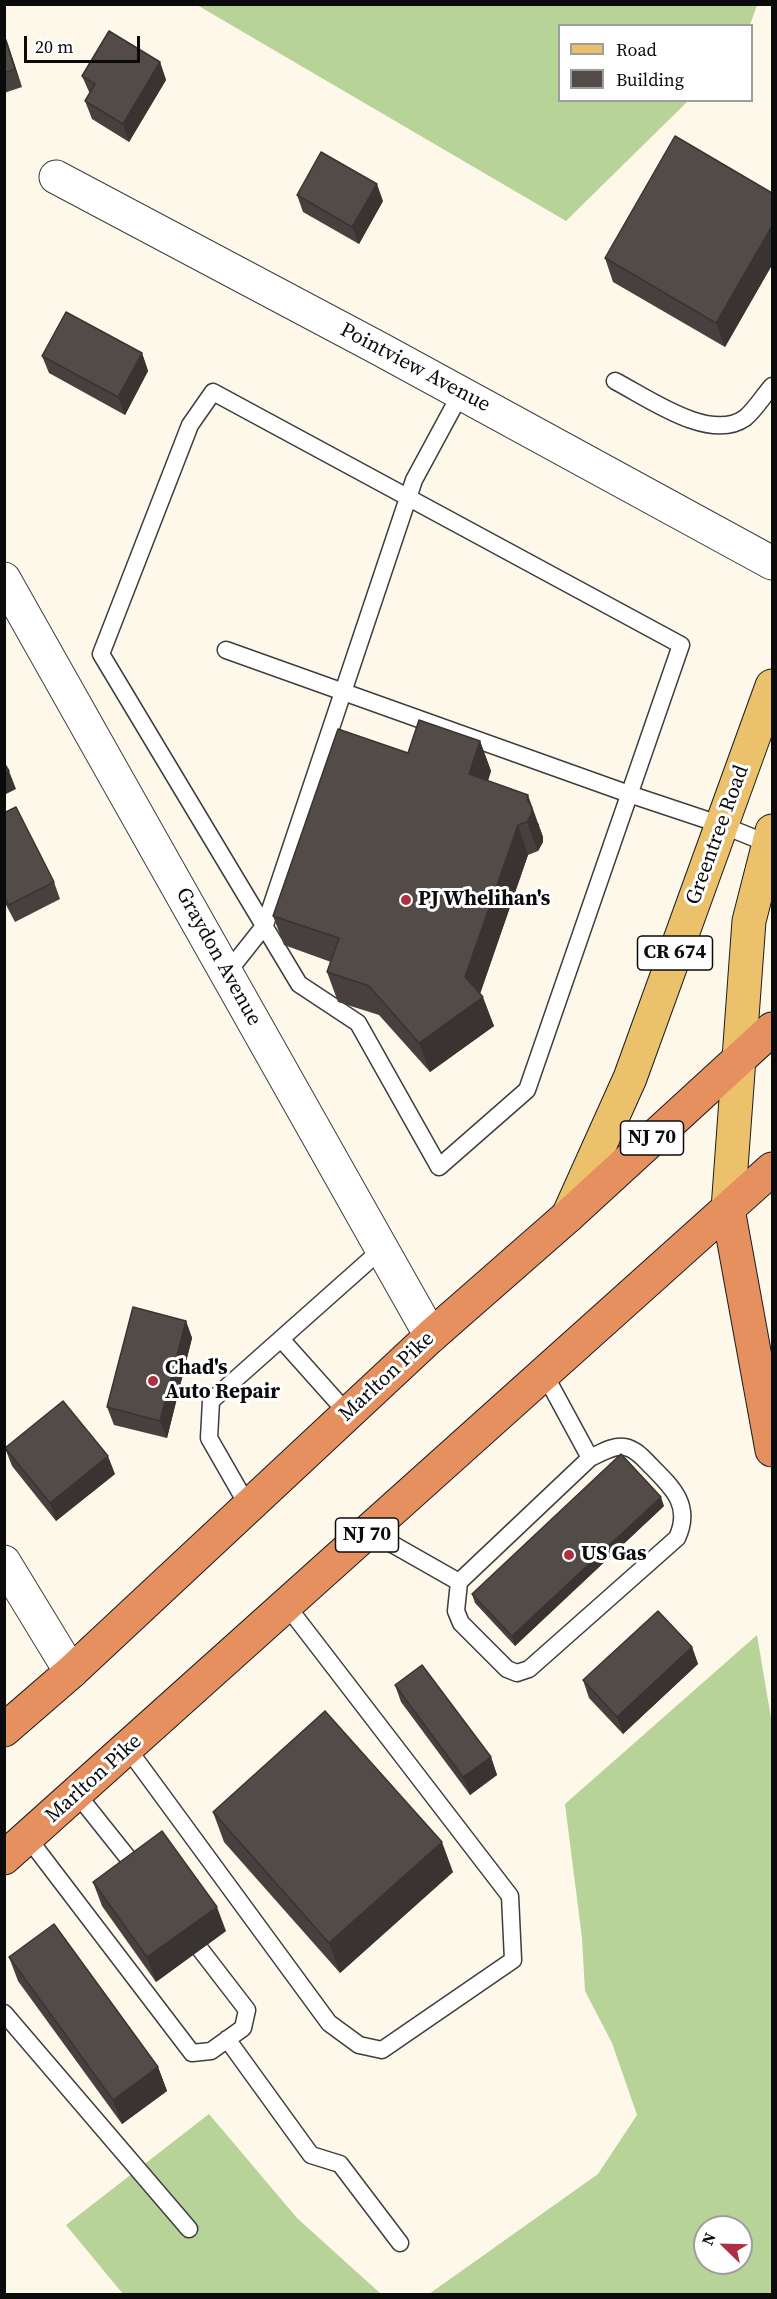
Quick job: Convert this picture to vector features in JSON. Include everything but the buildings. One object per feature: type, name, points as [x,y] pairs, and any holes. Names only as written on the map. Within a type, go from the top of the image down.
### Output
[{"type":"highway","name":"Marlton Pike","points":[[4,1730],[71,1671],[431,1336],[568,1216],[772,1029]]},
{"type":"highway","name":"Marlton Pike","points":[[16,1848],[772,1169]]},
{"type":"highway","points":[[728,1209],[772,1450]]},
{"type":"main road","name":"Greentree Road","points":[[568,1216],[630,1078],[772,686]]},
{"type":"main road","points":[[728,1209],[737,1060],[749,921],[771,837]]},
{"type":"street","name":"Pointview Avenue","points":[[56,177],[461,393],[772,563]]},
{"type":"street","name":"Graydon Avenue","points":[[4,579],[431,1336]]},
{"type":"street","points":[[4,1562],[71,1671]]},
{"type":"lane","points":[[615,381],[693,422],[714,426],[734,423],[746,417],[772,386]]},
{"type":"lane","points":[[213,392],[408,497],[681,645],[527,1090],[439,1167],[358,1023],[299,984],[101,654],[190,425],[213,392]]},
{"type":"lane","points":[[227,973],[264,925],[414,480],[461,393]]},
{"type":"lane","points":[[226,650],[629,794],[722,825],[771,837]]},
{"type":"lane","points":[[248,1506],[209,1438],[211,1401],[382,1249]]},
{"type":"lane","points":[[281,1339],[348,1414]]},
{"type":"lane","points":[[545,1375],[590,1458]]},
{"type":"lane","points":[[615,1447],[626,1447],[637,1453],[674,1489],[680,1504],[683,1526],[677,1538],[529,1669],[517,1673],[507,1669],[461,1623],[456,1611],[459,1582],[590,1458],[615,1447]]},
{"type":"lane","points":[[370,1532],[459,1582]]},
{"type":"lane","points":[[128,1749],[328,2023],[359,2045],[382,2049],[513,1960],[510,1896],[287,1606]]},
{"type":"lane","points":[[77,1794],[142,1876]]},
{"type":"lane","points":[[16,1848],[192,2052],[210,2051],[243,2028],[247,2010],[200,1949]]},
{"type":"lane","points":[[4,2013],[189,2229]]},
{"type":"lane","points":[[227,2039],[311,2155],[340,2164],[400,2243]]},
{"type":"green space","points":[[197,5],[757,5],[750,24],[558,24],[558,102],[687,102],[566,221]]},
{"type":"green space","points":[[757,1635],[772,1724],[772,2294],[429,2294],[598,2174],[637,2115],[612,2043],[585,1991],[582,1938],[565,1804]]},
{"type":"green space","points":[[209,2114],[297,2218],[381,2294],[123,2294],[66,2225]]},
{"type":"place","name":"PJ Whelihan's","points":[[406,900]]},
{"type":"place","name":"Chad's Auto Repair","points":[[153,1381]]},
{"type":"place","name":"US Gas","points":[[569,1555]]}]
